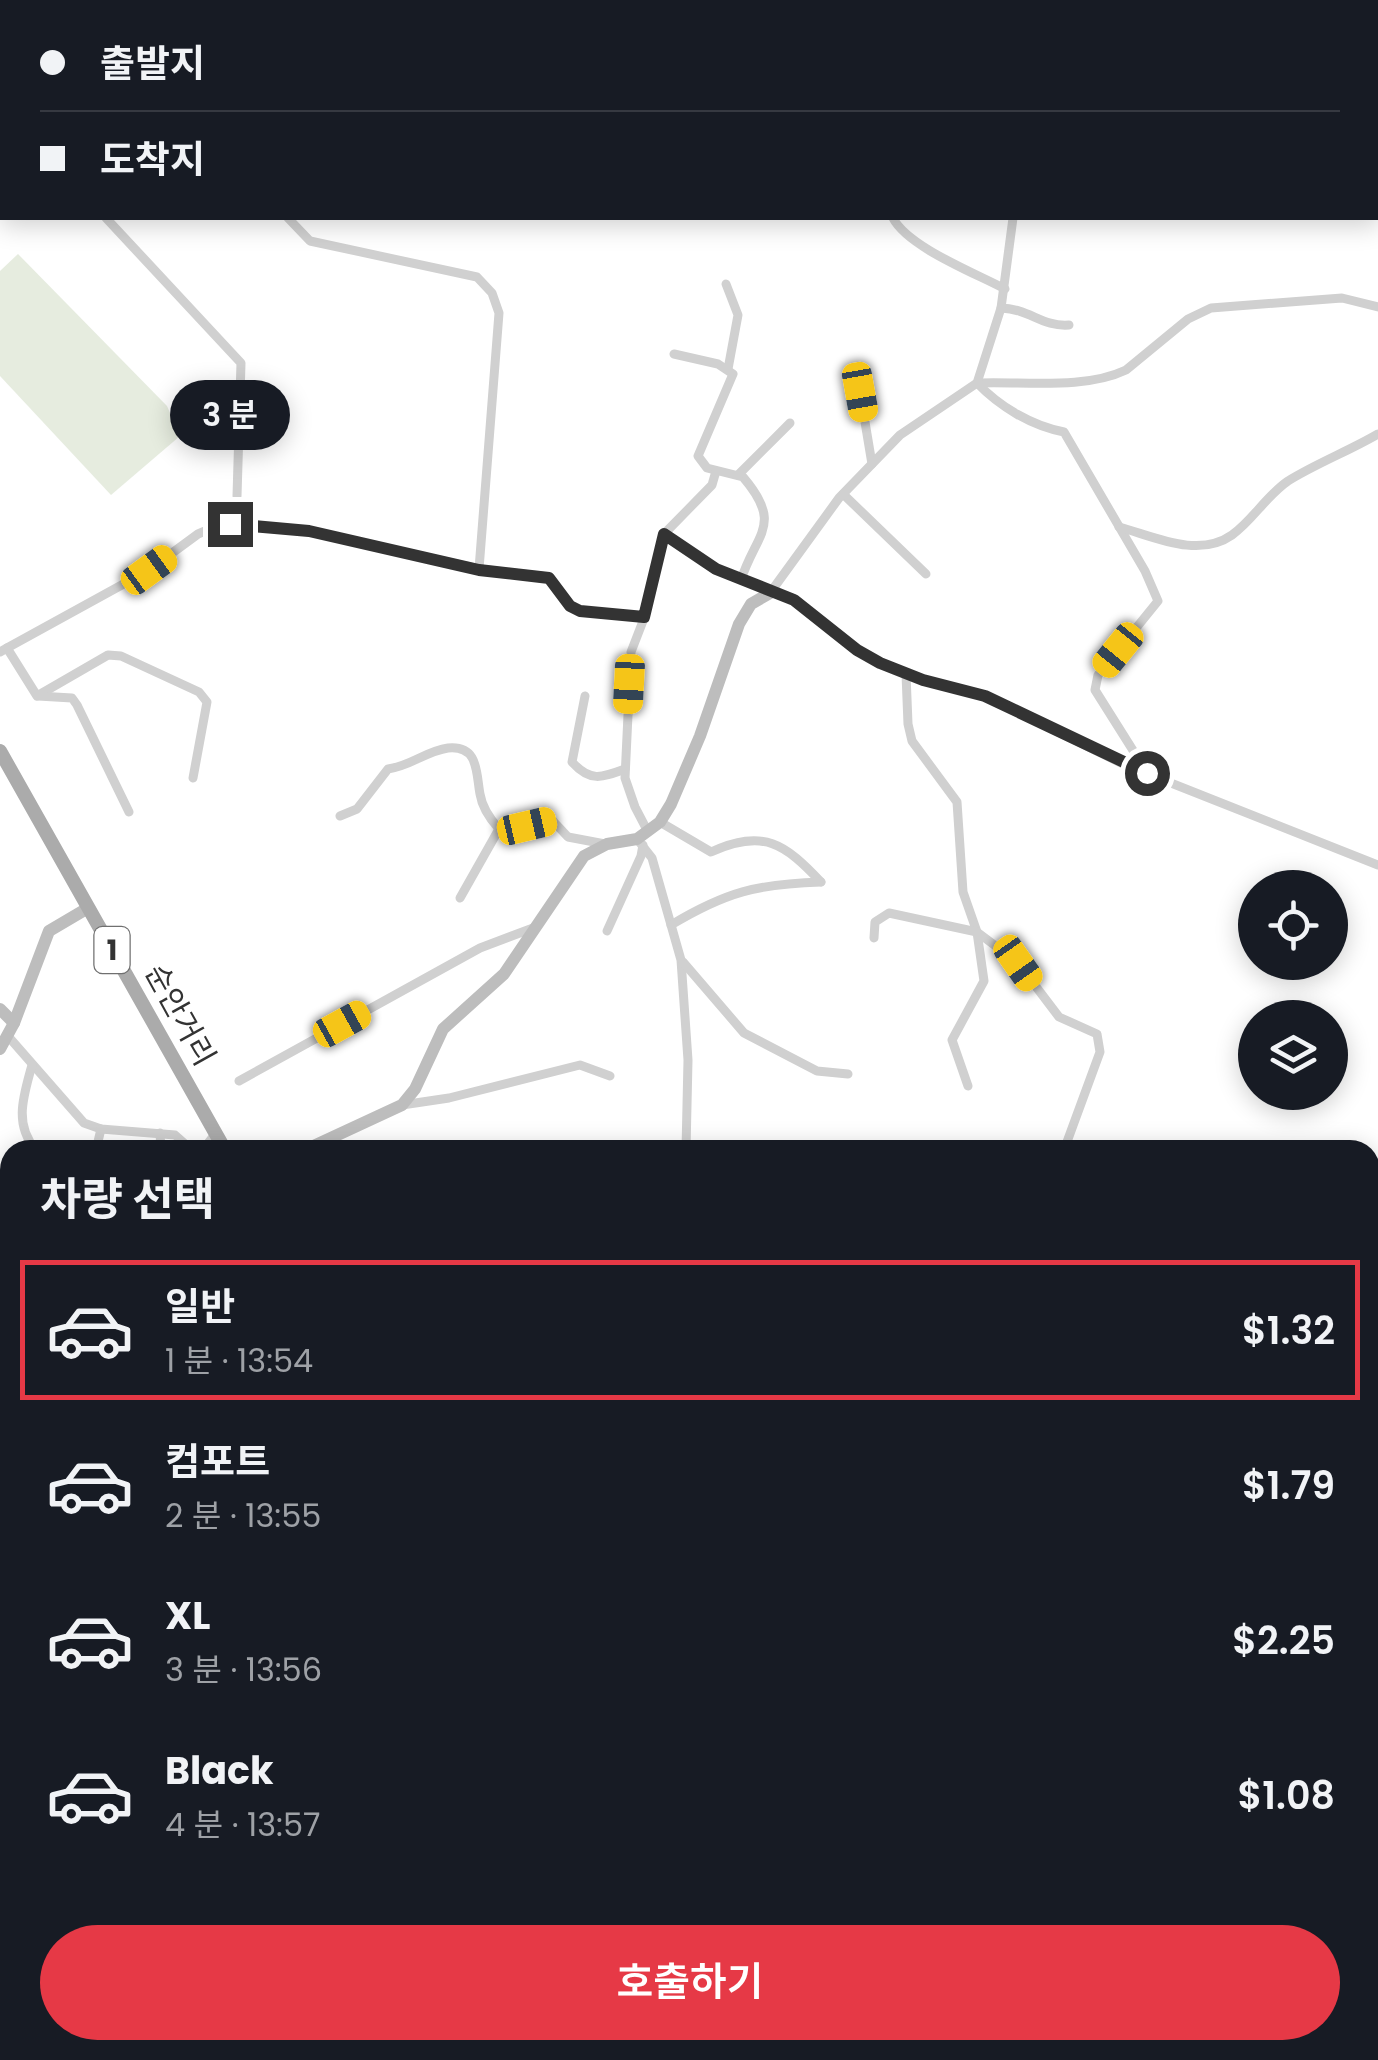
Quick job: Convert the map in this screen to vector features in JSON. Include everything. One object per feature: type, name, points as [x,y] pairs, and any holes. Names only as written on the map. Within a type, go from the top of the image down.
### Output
[{"type":"main road","name":"순안거리","points":[[0,750],[218,1140]]},
{"type":"street","points":[[108,220],[241,363],[237,496]]},
{"type":"street","points":[[290,220],[310,241],[477,278],[492,293],[500,313],[479,570]]},
{"type":"street","points":[[893,220],[916,241],[1005,289]]},
{"type":"street","points":[[977,383],[1001,308],[1013,220]]},
{"type":"street","points":[[726,284],[738,316],[728,369]]},
{"type":"street","points":[[607,931],[642,838],[660,822],[671,804],[751,604],[770,593],[843,494],[900,435],[977,383],[1077,382],[1115,375],[1188,319],[1211,308],[1342,298],[1378,307]]},
{"type":"street","points":[[1001,308],[1021,308],[1053,326],[1069,325]]},
{"type":"street","points":[[674,354],[728,369],[733,374],[698,456],[707,468],[738,475],[748,483],[762,506],[766,527],[741,580]]},
{"type":"street","points":[[977,383],[995,401],[1047,429],[1064,432],[1158,601],[1098,675],[1094,690],[1147,773]]},
{"type":"street","points":[[860,392],[872,464]]},
{"type":"street","points":[[738,475],[790,423]]},
{"type":"street","points":[[1119,527],[1186,546],[1223,540],[1290,480],[1378,434]]},
{"type":"street","points":[[686,1140],[688,1060],[681,960],[652,858],[642,838],[625,769],[630,663],[664,534],[712,485],[716,471]]},
{"type":"street","points":[[843,494],[926,574]]},
{"type":"street","points":[[130,812],[77,704],[72,698],[38,696],[4,650],[149,570],[198,534],[219,525],[309,531],[479,570],[549,578],[570,606],[580,611],[644,617]]},
{"type":"street","points":[[664,534],[694,558],[794,600],[857,650],[906,674],[985,696],[1147,773],[1378,865]]},
{"type":"street","points":[[38,696],[108,655],[121,656],[199,692],[207,702],[192,778]]},
{"type":"street","points":[[906,674],[912,741],[957,802],[963,892],[977,932],[984,981],[952,1040],[968,1086]]},
{"type":"street","points":[[585,696],[572,762],[591,778],[625,769]]},
{"type":"street","points":[[340,816],[357,809],[388,769],[408,767],[424,756],[458,749],[468,752],[474,760],[483,804],[500,829],[553,821],[568,837],[608,844]]},
{"type":"street","points":[[660,822],[711,852],[730,843],[765,842],[790,850],[822,882],[739,891],[712,900],[671,925]]},
{"type":"street","points":[[460,898],[500,829]]},
{"type":"street","points":[[402,1105],[415,1088],[443,1029],[492,986],[584,856],[608,844],[642,838]]},
{"type":"street","points":[[0,1049],[49,931],[88,908]]},
{"type":"street","points":[[874,938],[875,922],[890,913],[977,932],[1018,963],[1059,1017],[1090,1030],[1100,1039],[1100,1052],[1068,1140]]},
{"type":"street","points":[[239,1082],[480,948],[534,928]]},
{"type":"street","points":[[681,960],[744,1033],[818,1071],[848,1074]]},
{"type":"street","points":[[0,1009],[32,1065],[84,1122],[101,1129],[174,1135],[180,1140]]},
{"type":"street","points":[[28,1140],[20,1120],[32,1065]]},
{"type":"street","points":[[327,1140],[402,1105],[450,1098],[580,1065],[610,1076]]},
{"type":"street","points":[[98,1140],[101,1129]]},
{"type":"street","points":[[160,1134],[160,1140]]},
{"type":"street","points":[[210,1140],[215,1134]]},
{"type":"shaded area","points":[[18,254],[167,406],[180,436],[111,495],[0,376],[0,271]]},
{"type":"route","points":[[230,524],[309,531],[479,570],[549,578],[570,606],[580,611],[644,617],[664,534],[694,558],[794,600],[857,650],[880,663],[923,680],[985,696],[1147,773]]}]
